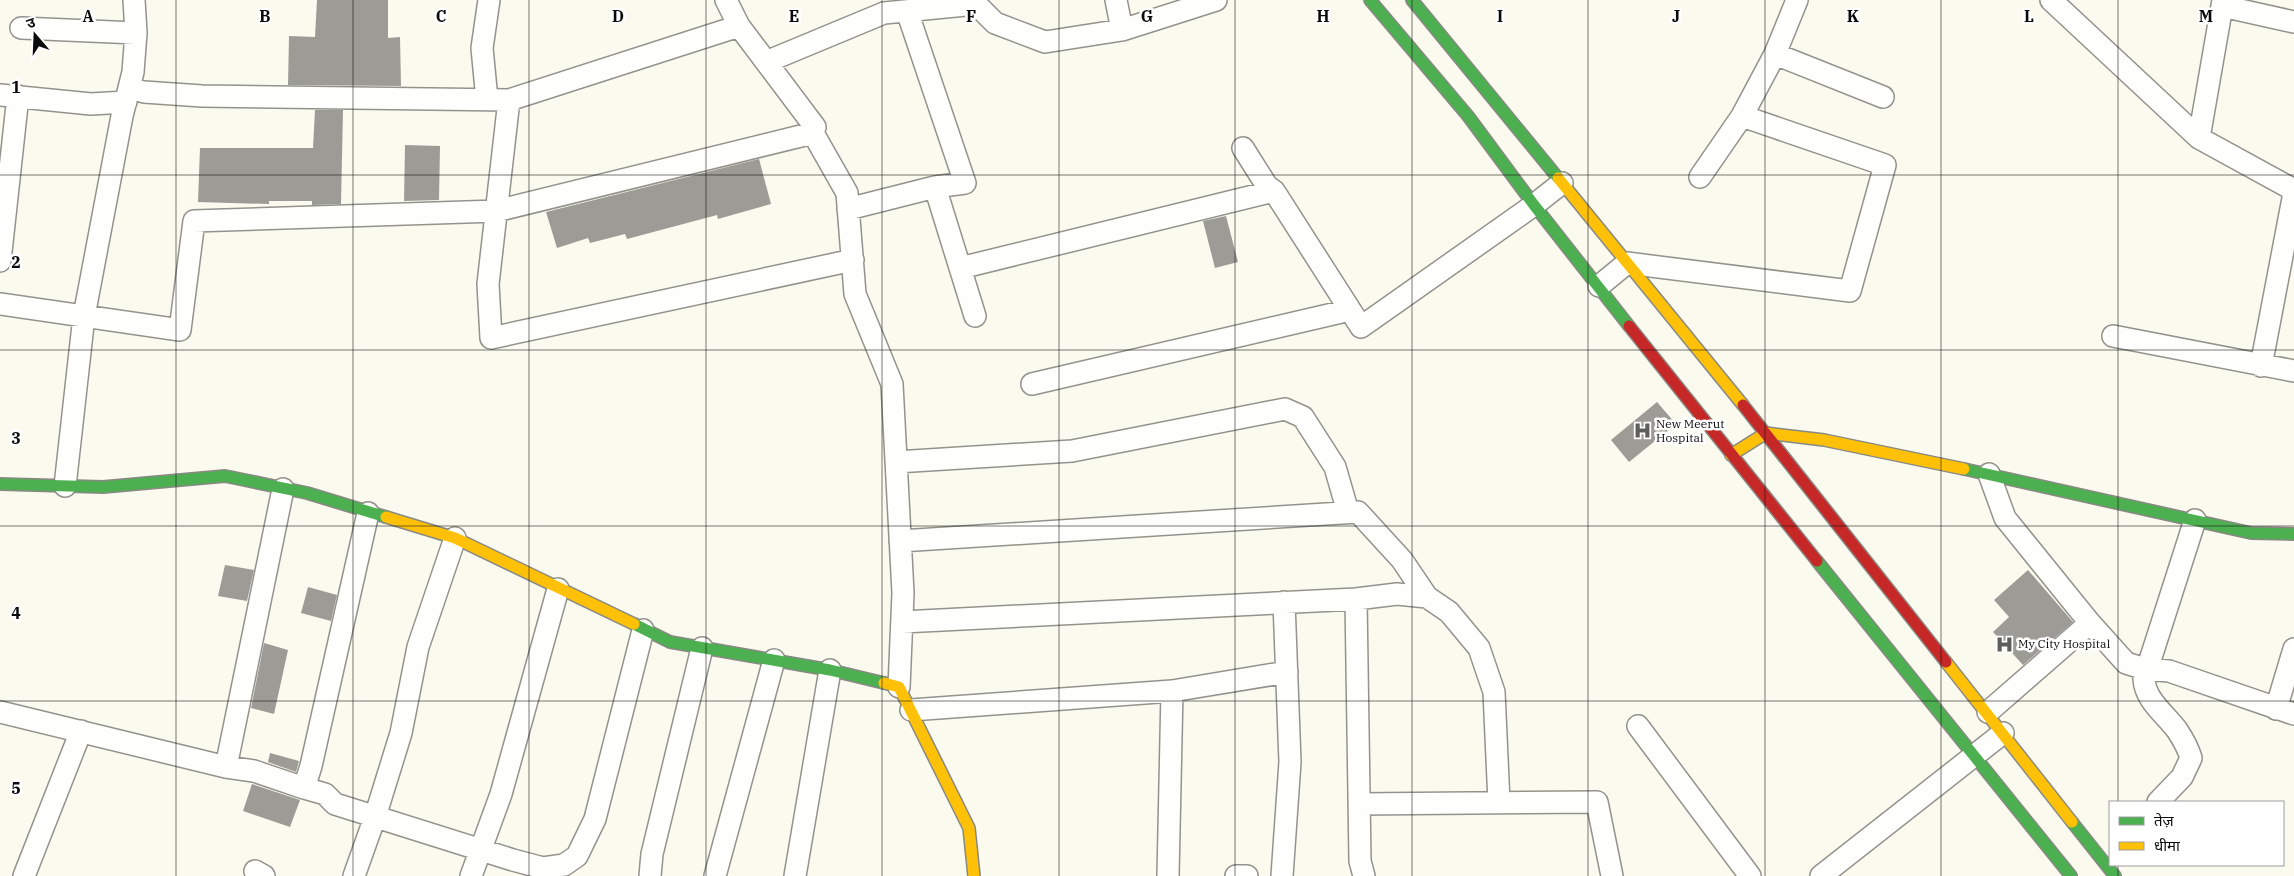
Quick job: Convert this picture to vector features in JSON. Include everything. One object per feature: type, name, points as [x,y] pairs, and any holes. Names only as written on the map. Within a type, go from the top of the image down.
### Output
[{"type":"main road","points":[[1370,0],[1468,116],[1534,205],[1731,455],[2071,876]]},
{"type":"main road","points":[[1412,0],[1766,433],[2111,869]]},
{"type":"main road","points":[[1731,455],[1766,433],[1824,440],[1990,474],[2251,533],[2294,534]]},
{"type":"main road","points":[[0,484],[103,486],[225,476],[307,493],[455,538],[670,642],[830,670],[898,687],[969,828],[974,876]]},
{"type":"street","points":[[65,486],[84,316],[128,95],[136,33],[134,0]]},
{"type":"street","points":[[487,100],[482,48],[489,0]]},
{"type":"street","points":[[726,0],[740,26],[815,127],[813,133],[847,194],[856,294],[892,384],[903,594],[898,687]]},
{"type":"street","points":[[1116,0],[1122,30]]},
{"type":"street","points":[[766,62],[882,6],[907,11],[976,4],[995,23],[1045,42],[1122,30],[1216,0]]},
{"type":"street","points":[[1700,176],[1742,116],[1775,54],[1796,0]]},
{"type":"street","points":[[2052,0],[2199,138],[2294,191],[2261,366]]},
{"type":"street","points":[[2199,138],[2223,3],[2294,22]]},
{"type":"street","points":[[848,210],[935,187],[964,183],[907,11]]},
{"type":"street","points":[[0,262],[9,95],[91,104],[144,92],[202,96],[509,100],[740,26]]},
{"type":"street","points":[[21,28],[136,33]]},
{"type":"street","points":[[1775,54],[1883,97]]},
{"type":"street","points":[[509,100],[488,284],[491,338],[852,260]]},
{"type":"street","points":[[1598,286],[1627,263],[1850,291],[1884,165],[1742,116]]},
{"type":"street","points":[[0,304],[180,330],[194,221],[496,211],[813,133]]},
{"type":"street","points":[[1243,148],[1267,186],[1274,191],[1360,327],[1534,205],[1562,183]]},
{"type":"street","points":[[935,187],[975,316]]},
{"type":"street","points":[[960,268],[1274,191]]},
{"type":"street","points":[[1032,384],[1350,310]]},
{"type":"street","points":[[2113,336],[2294,371]]},
{"type":"street","points":[[896,462],[1072,451],[1285,409],[1304,417],[1334,467],[1348,512]]},
{"type":"street","points":[[1990,474],[2005,518],[2090,623],[2126,663],[2145,669],[2169,671],[2285,712],[2294,649]]},
{"type":"street","points":[[226,767],[283,489]]},
{"type":"street","points":[[900,541],[1358,512],[1402,560],[1427,597],[1449,612],[1479,648],[1494,692],[1499,802]]},
{"type":"street","points":[[304,788],[311,766],[368,513]]},
{"type":"street","points":[[2159,801],[2182,777],[2191,758],[2177,730],[2144,689],[2145,669],[2195,520]]},
{"type":"street","points":[[354,876],[375,817],[401,733],[418,647],[455,538]]},
{"type":"street","points":[[471,876],[501,794],[558,589]]},
{"type":"street","points":[[902,622],[1356,599],[1397,594],[1427,597]]},
{"type":"street","points":[[1356,599],[1358,804],[1360,861],[1364,876]]},
{"type":"street","points":[[1282,876],[1290,762],[1284,602]]},
{"type":"street","points":[[1988,712],[2090,623]]},
{"type":"street","points":[[0,712],[226,767],[254,771],[325,794],[335,804],[480,851],[543,868],[564,865],[577,856],[595,819],[643,630]]},
{"type":"street","points":[[650,876],[652,854],[702,648]]},
{"type":"street","points":[[715,876],[774,660]]},
{"type":"street","points":[[799,875],[830,670]]},
{"type":"street","points":[[911,710],[1172,692],[1287,672]]},
{"type":"street","points":[[1168,876],[1172,692]]},
{"type":"street","points":[[1638,726],[1750,876]]},
{"type":"street","points":[[24,876],[81,731]]},
{"type":"street","points":[[1821,876],[2003,733]]},
{"type":"street","points":[[1358,804],[1597,802],[1612,876]]},
{"type":"street","points":[[1236,876],[1247,876]]},
{"type":"building","points":[[317,0],[388,0],[388,38],[400,37],[401,86],[288,85],[289,36],[315,37]]},
{"type":"building","points":[[315,110],[343,110],[341,204],[312,205],[312,201],[269,201],[269,204],[198,202],[200,148],[313,148]]},
{"type":"building","points":[[405,145],[440,146],[439,200],[404,201]]},
{"type":"building","points":[[759,159],[771,204],[718,219],[717,215],[627,239],[625,234],[590,243],[588,238],[557,248],[546,212]]},
{"type":"building","points":[[1226,216],[1238,262],[1215,268],[1203,221]]},
{"type":"building","points":[[1657,402],[1676,424],[1629,462],[1611,440]]},
{"type":"building","points":[[225,565],[254,570],[247,601],[218,596]]},
{"type":"building","points":[[2028,570],[2073,622],[2023,665],[1993,632],[2009,617],[1994,600]]},
{"type":"building","points":[[308,587],[337,595],[331,621],[301,613]]},
{"type":"building","points":[[264,643],[288,650],[274,714],[251,708]]},
{"type":"building","points":[[270,753],[299,761],[296,772],[268,762]]},
{"type":"building","points":[[252,784],[300,800],[290,827],[243,811]]},
{"type":"traffic: fast","points":[[1370,0],[1468,116],[1534,205],[1629,326]]},
{"type":"traffic: fast","points":[[1412,0],[1558,178]]},
{"type":"traffic: fast","points":[[1964,469],[2251,533],[2294,534]]},
{"type":"traffic: fast","points":[[0,484],[103,487],[225,476],[307,493],[386,517]]},
{"type":"traffic: fast","points":[[1817,561],[2071,876]]},
{"type":"traffic: fast","points":[[634,624],[670,642],[830,670],[884,683]]},
{"type":"traffic: fast","points":[[2072,822],[2115,876]]},
{"type":"traffic: slow","points":[[1558,178],[1743,405]]},
{"type":"traffic: slow","points":[[1731,455],[1766,433],[1824,440],[1964,469]]},
{"type":"traffic: slow","points":[[386,517],[455,538],[634,624]]},
{"type":"traffic: slow","points":[[1946,662],[2072,822]]},
{"type":"traffic: slow","points":[[884,683],[899,687],[969,828],[974,876]]},
{"type":"traffic: jam","points":[[1629,326],[1817,561]]},
{"type":"traffic: jam","points":[[1743,405],[1946,662]]},
{"type":"place","name":"New Meerut Hospital","points":[[1642,431]]},
{"type":"place","name":"My City Hospital","points":[[2004,644]]}]
